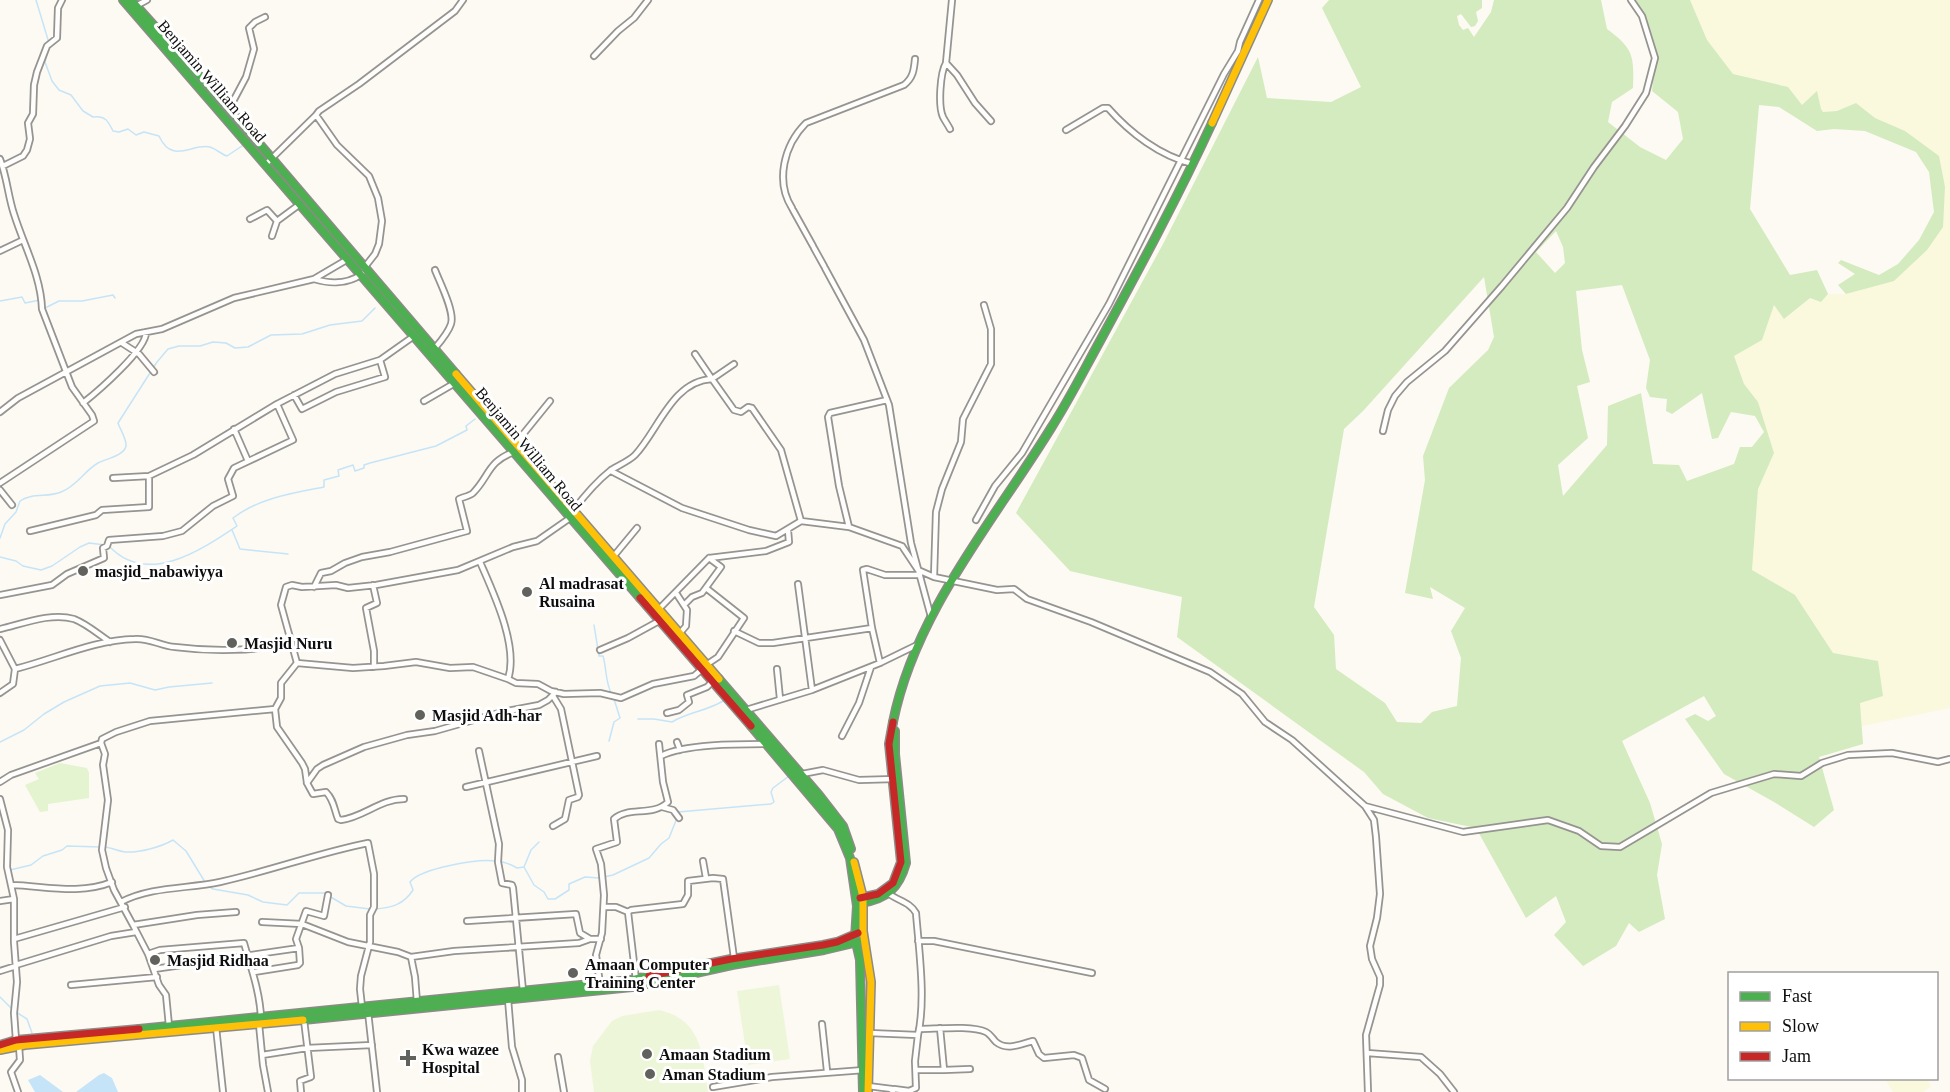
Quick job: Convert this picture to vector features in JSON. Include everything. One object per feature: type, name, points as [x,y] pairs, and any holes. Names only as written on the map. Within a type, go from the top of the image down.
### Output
[{"type":"main road","name":"Benjamin William Road","points":[[123,0],[269,162],[363,271],[435,348],[516,449]]},
{"type":"main road","points":[[860,901],[887,892],[903,878],[906,863],[895,779],[895,717],[899,694],[931,617],[1052,427],[1175,202],[1268,0]]},
{"type":"main road","name":"Benjamin William Road","points":[[133,3],[228,109],[300,204],[348,259],[363,271],[414,336],[572,514],[659,621],[746,710],[802,774],[843,826],[850,844],[860,901],[859,932],[856,943],[860,960],[866,1090]]},
{"type":"main road","name":"Benjamin William Road","points":[[572,514],[613,556],[680,633],[712,682],[838,830],[850,858],[860,901]]},
{"type":"main road","name":"Benjamin William Road","points":[[859,932],[864,940],[871,982],[866,1090]]},
{"type":"main road","points":[[0,1045],[169,1026],[304,1020],[417,1002],[600,984],[637,983],[734,958],[837,942],[859,932]]},
{"type":"main road","points":[[0,1050],[17,1043],[216,1027],[365,1010],[508,999],[637,983],[732,964],[824,950],[864,940]]},
{"type":"street","points":[[3,166],[23,156],[27,150],[30,139],[28,123],[33,114],[34,85],[49,45],[57,38],[58,8],[62,0]]},
{"type":"street","points":[[133,3],[147,0]]},
{"type":"street","points":[[269,162],[319,111],[359,84],[455,11],[463,0]]},
{"type":"street","points":[[594,56],[634,18],[648,0]]},
{"type":"street","points":[[950,129],[942,115],[941,106],[943,68],[946,63],[952,0]]},
{"type":"street","points":[[976,520],[995,486],[1022,453],[1081,356],[1140,246],[1224,74],[1238,51],[1258,0]]},
{"type":"street","points":[[1383,431],[1388,410],[1395,396],[1407,382],[1445,351],[1510,278],[1567,208],[1646,93],[1655,58],[1642,16],[1631,0]]},
{"type":"street","points":[[228,109],[246,77],[254,49],[249,28],[265,17]]},
{"type":"street","points":[[915,59],[910,81],[904,85],[806,123],[795,134],[786,157],[783,178],[786,199],[864,340],[888,400],[911,543],[931,617]]},
{"type":"street","points":[[946,63],[957,75],[975,104],[991,122]]},
{"type":"street","points":[[1066,130],[1103,108],[1108,108],[1163,154],[1193,164]]},
{"type":"street","points":[[314,279],[323,282],[350,281],[363,271],[379,244],[381,221],[378,198],[369,176],[337,145],[316,116]]},
{"type":"street","points":[[0,159],[7,193],[22,240],[34,265],[42,298],[42,309],[76,394],[94,421],[0,483]]},
{"type":"street","points":[[272,236],[277,220],[300,204]]},
{"type":"street","points":[[250,219],[267,210],[277,220]]},
{"type":"street","points":[[0,251],[22,240]]},
{"type":"street","points":[[0,412],[18,398],[136,334],[177,323],[234,298],[314,279],[348,259]]},
{"type":"street","points":[[435,270],[452,314],[452,323],[435,348]]},
{"type":"street","points":[[934,577],[936,512],[942,489],[961,442],[963,419],[977,396],[991,364],[991,328],[984,305]]},
{"type":"street","points":[[83,403],[109,381],[143,345],[146,332]]},
{"type":"street","points":[[113,478],[149,476],[193,455],[277,404],[335,374],[380,360],[414,336]]},
{"type":"street","points":[[122,343],[135,352],[154,372]]},
{"type":"street","points":[[695,354],[734,410],[741,412],[748,407],[752,408],[769,430],[781,450],[801,520]]},
{"type":"street","points":[[294,395],[302,409],[336,392],[385,377],[380,360]]},
{"type":"street","points":[[297,663],[281,605],[286,587],[336,585],[348,588],[458,570],[513,547],[537,541],[572,514],[588,491],[634,455],[668,407],[687,388],[712,379],[734,364]]},
{"type":"street","points":[[424,401],[455,383]]},
{"type":"street","points":[[849,527],[839,486],[828,417],[830,413],[888,400]]},
{"type":"street","points":[[314,587],[321,573],[331,571],[345,563],[467,531],[459,499],[475,492],[493,464],[516,449],[520,438],[550,401]]},
{"type":"street","points":[[0,595],[52,585],[67,574],[104,558],[102,550],[114,538],[128,540],[163,536],[182,531],[213,506],[232,496],[228,479],[234,468],[293,440],[277,404]]},
{"type":"street","points":[[234,429],[248,461]]},
{"type":"street","points":[[611,471],[681,508],[773,537],[780,535],[801,520],[849,527],[903,546],[919,573]]},
{"type":"street","points":[[30,531],[96,515],[102,510],[149,507],[149,476]]},
{"type":"street","points":[[0,490],[12,505]]},
{"type":"street","points":[[613,556],[637,528]]},
{"type":"street","points":[[659,609],[709,558],[743,555],[778,547],[789,542],[788,530]]},
{"type":"street","points":[[684,605],[692,597],[702,593],[721,567],[709,558]]},
{"type":"street","points":[[480,562],[505,626],[511,661],[508,679]]},
{"type":"street","points":[[880,663],[863,570],[867,569],[885,574],[919,573],[997,590],[1014,589],[1027,599],[1091,622],[1210,672],[1242,694],[1265,722],[1292,740],[1365,806],[1374,820],[1380,894],[1370,946],[1372,959],[1380,977],[1380,985],[1366,1035],[1368,1092]]},
{"type":"street","points":[[798,584],[812,690]]},
{"type":"street","points":[[373,585],[378,603],[366,608],[374,651],[374,667]]},
{"type":"street","points":[[297,663],[374,667],[422,662],[450,668],[473,667],[516,683],[538,684],[554,694],[600,693],[621,698],[653,684],[694,676],[718,657],[744,616],[734,611],[706,588]]},
{"type":"street","points":[[676,593],[687,610],[686,626],[680,633]]},
{"type":"street","points":[[0,629],[50,618],[67,617],[84,624],[110,642]]},
{"type":"street","points":[[600,650],[659,621]]},
{"type":"street","points":[[734,631],[759,643],[872,628]]},
{"type":"street","points":[[15,669],[90,645],[110,642],[148,639],[177,648],[213,649],[262,646],[290,640]]},
{"type":"street","points":[[0,640],[15,669],[13,684],[0,693]]},
{"type":"street","points":[[746,710],[812,690],[871,667],[919,644]]},
{"type":"street","points":[[297,663],[281,683],[280,698],[275,709],[277,727],[305,769],[307,783],[313,794],[326,792],[335,805],[338,819],[341,820],[363,814],[370,808],[393,799],[404,800]]},
{"type":"street","points":[[842,736],[859,703],[871,667]]},
{"type":"street","points":[[777,669],[780,699]]},
{"type":"street","points":[[667,713],[685,707],[689,702],[687,694],[707,687],[712,682]]},
{"type":"street","points":[[554,694],[561,710],[579,795],[569,800],[565,819],[554,826]]},
{"type":"street","points":[[307,783],[323,765],[364,747],[407,735],[435,731],[502,712],[539,705],[554,694]]},
{"type":"street","points":[[0,782],[11,775],[101,742],[102,739],[116,732],[150,721],[275,709]]},
{"type":"street","points":[[677,741],[680,750]]},
{"type":"street","points":[[101,742],[105,753],[103,765],[108,800],[102,850],[112,882],[148,954],[159,985],[166,995],[169,1026]]},
{"type":"street","points":[[600,984],[596,955],[601,939],[604,907],[603,878],[596,849],[617,842],[614,819],[619,814],[649,811],[662,807],[668,802],[658,744]]},
{"type":"street","points":[[661,756],[680,750],[765,744]]},
{"type":"street","points":[[479,751],[499,844],[498,861],[502,884],[512,885],[513,888],[523,992]]},
{"type":"street","points":[[1365,806],[1462,832],[1548,820],[1578,831],[1597,845],[1609,848],[1620,847],[1712,793],[1774,774],[1801,776],[1822,763],[1848,755],[1892,753],[1938,762],[1950,759]]},
{"type":"street","points":[[466,787],[597,756]]},
{"type":"street","points":[[802,774],[823,770],[859,780],[895,779]]},
{"type":"street","points":[[0,799],[8,830],[8,869],[14,900],[17,982],[14,1013],[20,1060],[11,1072],[17,1091],[9,1092]]},
{"type":"street","points":[[662,807],[678,816]]},
{"type":"street","points":[[14,939],[123,904],[157,890],[208,884],[368,843],[374,874],[373,909],[370,915],[369,946],[361,976],[377,1092]]},
{"type":"street","points":[[703,861],[706,878]]},
{"type":"street","points":[[604,907],[616,907],[627,912],[682,904],[687,895],[688,880],[706,878],[723,880],[734,958]]},
{"type":"street","points":[[12,885],[59,890],[112,882]]},
{"type":"street","points":[[866,1090],[915,1091],[921,995],[916,913],[912,905],[887,892]]},
{"type":"street","points":[[254,972],[300,963],[297,939],[306,911],[324,915],[328,895]]},
{"type":"street","points":[[0,901],[14,900]]},
{"type":"street","points":[[133,925],[236,912]]},
{"type":"street","points":[[627,912],[637,983]]},
{"type":"street","points":[[467,921],[576,914],[580,933],[590,939]]},
{"type":"street","points":[[262,922],[302,924],[330,936],[411,957],[454,951],[520,948],[601,939]]},
{"type":"street","points":[[0,971],[111,936],[136,932]]},
{"type":"street","points":[[918,941],[934,941],[1092,973]]},
{"type":"street","points":[[148,954],[160,950],[243,942],[254,972],[260,1003],[262,1054],[268,1092]]},
{"type":"street","points":[[154,969],[299,948]]},
{"type":"street","points":[[411,957],[417,1002]]},
{"type":"street","points":[[71,985],[158,977]]},
{"type":"street","points":[[508,999],[512,1047],[522,1080],[522,1092]]},
{"type":"street","points":[[302,1092],[300,1081],[311,1077],[304,1020]]},
{"type":"street","points":[[822,1024],[826,1071]]},
{"type":"street","points":[[216,1027],[223,1092]]},
{"type":"street","points":[[940,1028],[944,1070]]},
{"type":"street","points":[[920,1029],[956,1028],[986,1032],[995,1041],[1005,1046],[1033,1041],[1039,1054],[1044,1058],[1074,1055],[1082,1058],[1089,1080],[1105,1089]]},
{"type":"street","points":[[869,1033],[918,1035]]},
{"type":"street","points":[[262,1054],[307,1048],[372,1045]]},
{"type":"street","points":[[1367,1053],[1421,1056],[1440,1074],[1454,1092]]},
{"type":"street","points":[[558,1057],[564,1092]]},
{"type":"street","points":[[916,1070],[970,1069]]},
{"type":"street","points":[[713,1087],[826,1071],[864,1070]]},
{"type":"shaded area","points":[[1690,0],[1950,0],[1950,708],[1862,726],[1860,703],[1878,661],[1833,653],[1795,595],[1752,570],[1758,489],[1774,453],[1758,402],[1744,384],[1734,356],[1762,340],[1774,305],[1785,319],[1810,298],[1821,302],[1828,294],[1846,294],[1894,281],[1927,250],[1945,187],[1905,131],[1875,118],[1856,103],[1837,111],[1823,112],[1821,109],[1802,105],[1787,87],[1733,74],[1707,40]]},
{"type":"shaded area","points":[[1886,1080],[1928,1080],[1931,1086],[1923,1092],[1893,1092]]},
{"type":"green space","points":[[1329,0],[1482,0],[1482,8],[1476,12],[1478,21],[1475,26],[1471,27],[1461,14],[1457,16],[1463,30],[1468,28],[1474,37],[1491,12],[1494,0],[1601,0],[1607,29],[1627,48],[1633,68],[1633,88],[1612,102],[1608,122],[1640,147],[1666,160],[1683,139],[1678,112],[1652,91],[1656,55],[1653,42],[1635,0],[1690,0],[1707,40],[1733,74],[1788,87],[1802,105],[1817,91],[1823,112],[1837,111],[1856,103],[1875,118],[1905,131],[1939,156],[1945,187],[1943,227],[1927,250],[1894,281],[1846,294],[1838,285],[1855,274],[1838,263],[1841,260],[1879,275],[1898,264],[1919,240],[1934,212],[1929,172],[1916,152],[1865,131],[1834,129],[1817,131],[1779,107],[1759,105],[1750,209],[1790,275],[1817,270],[1828,294],[1821,302],[1810,298],[1784,319],[1774,305],[1762,340],[1734,356],[1744,384],[1758,402],[1774,453],[1758,489],[1752,570],[1795,595],[1833,653],[1878,661],[1883,696],[1860,703],[1863,744],[1819,757],[1834,810],[1814,827],[1724,774],[1685,719],[1695,714],[1708,721],[1716,716],[1704,696],[1622,741],[1650,803],[1662,844],[1657,875],[1665,919],[1639,932],[1629,923],[1616,946],[1583,966],[1554,935],[1566,922],[1556,896],[1526,918],[1476,828],[1428,818],[1383,794],[1364,772],[1177,637],[1182,597],[1070,571],[1016,513],[1163,244],[1258,57],[1267,98],[1331,102],[1361,87],[1322,8]],"holes":[[[1556,231],[1563,247],[1565,263],[1555,273],[1536,252]],[[1484,277],[1494,337],[1488,350],[1449,388],[1423,456],[1425,480],[1405,593],[1433,599],[1430,587],[1465,608],[1451,631],[1461,658],[1457,706],[1432,712],[1421,723],[1397,722],[1385,703],[1336,669],[1334,635],[1314,607],[1344,429]],[[1622,285],[1650,360],[1646,388],[1650,397],[1667,399],[1666,411],[1672,414],[1702,393],[1712,439],[1718,438],[1731,412],[1755,416],[1764,432],[1752,447],[1740,447],[1734,464],[1687,481],[1679,465],[1653,464],[1641,393],[1608,406],[1607,445],[1563,496],[1558,465],[1588,438],[1577,386],[1590,382],[1582,350],[1576,291]]]},
{"type":"green space","points":[[60,763],[87,768],[89,798],[48,804],[48,811],[40,812],[25,785],[39,779],[35,773]]},
{"type":"green space","points":[[779,985],[790,1059],[748,1065],[737,991]]},
{"type":"green space","name":"Amaan Stadium","points":[[659,1010],[684,1022],[698,1041],[708,1092],[594,1092],[590,1061],[593,1046],[612,1021],[622,1016]]},
{"type":"water","points":[[104,1073],[112,1078],[118,1092],[76,1092],[99,1075]]},
{"type":"water","points":[[40,1075],[63,1092],[35,1092],[28,1080]]},
{"type":"waterway","points":[[36,0],[49,43]]},
{"type":"waterway","points":[[47,53],[45,62],[52,81],[59,90],[71,95],[83,111],[93,117],[106,120],[113,131],[128,129],[136,135],[144,132],[159,136],[164,145],[176,151],[210,147],[227,156],[242,146]]},
{"type":"waterway","points":[[45,308],[59,301],[82,301],[113,295],[115,298]]},
{"type":"waterway","points":[[0,301],[22,297],[25,303],[40,300]]},
{"type":"waterway","points":[[0,538],[5,524],[16,512],[20,501],[30,497],[56,494],[67,489],[93,466],[118,455],[125,449],[125,441],[118,423],[157,362],[168,349],[179,346],[200,346],[213,342],[226,343],[235,348],[248,347],[271,335],[302,334],[330,325],[362,321],[375,308]]},
{"type":"waterway","points":[[109,546],[124,558],[140,564],[157,564],[174,560],[191,554],[237,526],[233,518],[243,511],[277,497],[324,487],[324,480],[339,476],[338,470],[353,465],[355,471],[370,463],[436,446],[467,430],[466,426],[475,419]]},
{"type":"waterway","points":[[232,530],[240,549],[288,554]]},
{"type":"waterway","points":[[0,557],[41,570],[52,566],[89,543],[105,545]]},
{"type":"waterway","points":[[594,625],[599,656],[603,656],[612,695]]},
{"type":"waterway","points":[[0,742],[24,730],[64,702],[100,686],[130,683],[155,690],[212,683]]},
{"type":"waterway","points":[[609,741],[614,722],[620,718],[614,699]]},
{"type":"waterway","points":[[638,719],[672,722],[723,701]]},
{"type":"waterway","points":[[678,813],[771,804],[774,802],[771,792],[773,788],[789,776]]},
{"type":"waterway","points":[[524,867],[534,885],[544,892],[548,899],[555,899],[569,890],[569,884],[585,877],[599,878],[613,875],[649,858],[669,838],[677,818]]},
{"type":"waterway","points":[[105,847],[125,852],[137,852],[173,840],[186,851],[205,882]]},
{"type":"waterway","points":[[375,909],[387,908],[402,902],[413,890],[410,882],[416,877],[437,869],[463,863],[487,861],[504,862],[517,868],[524,867],[531,850],[539,842]]},
{"type":"waterway","points":[[10,870],[31,865],[43,856],[67,846],[101,847]]},
{"type":"waterway","points":[[208,886],[213,889],[248,895],[263,902],[287,905],[299,893],[324,893],[346,906],[370,909]]},
{"type":"waterway","points":[[0,997],[12,1009]]},
{"type":"waterway","points":[[16,1012],[27,1019],[32,1033]]},
{"type":"traffic: fast","points":[[123,0],[640,598]]},
{"type":"traffic: fast","points":[[131,0],[239,120],[456,374]]},
{"type":"traffic: fast","points":[[893,722],[904,682],[937,605],[1070,396],[1158,233],[1212,123]]},
{"type":"traffic: fast","points":[[719,679],[819,795],[843,826],[851,849]]},
{"type":"traffic: fast","points":[[751,726],[838,829],[850,858],[857,906],[855,938],[860,960],[863,1092]]},
{"type":"traffic: fast","points":[[861,903],[878,899],[891,891],[900,879],[906,863],[895,754],[895,731]]},
{"type":"traffic: fast","points":[[303,1020],[632,987],[732,965],[858,942]]},
{"type":"traffic: fast","points":[[139,1029],[631,980],[649,976]]},
{"type":"traffic: slow","points":[[1212,123],[1268,0]]},
{"type":"traffic: slow","points":[[456,374],[719,679]]},
{"type":"traffic: slow","points":[[854,862],[863,897],[863,931],[871,982],[868,1092]]},
{"type":"traffic: slow","points":[[0,1050],[25,1045],[303,1020]]},
{"type":"traffic: jam","points":[[640,598],[751,726]]},
{"type":"traffic: jam","points":[[860,898],[878,894],[893,883],[901,862],[889,744],[893,722]]},
{"type":"traffic: jam","points":[[649,976],[731,959],[823,945],[858,933]]},
{"type":"traffic: jam","points":[[0,1045],[16,1040],[139,1029]]},
{"type":"place","name":"masjid_nabawiyya","points":[[83,571]]},
{"type":"place","name":"Al madrasat Rusaina","points":[[527,592]]},
{"type":"place","name":"Masjid Nuru","points":[[232,643]]},
{"type":"place","name":"Masjid Adh-har","points":[[420,715]]},
{"type":"place","name":"Masjid Ridhaa","points":[[155,960]]},
{"type":"place","name":"Amaan Computer Training Center","points":[[573,973]]},
{"type":"place","name":"Amaan Stadium","points":[[647,1054]]},
{"type":"place","name":"Kwa wazee Hospital","points":[[408,1058]]},
{"type":"place","name":"Aman Stadium","points":[[650,1074]]}]
